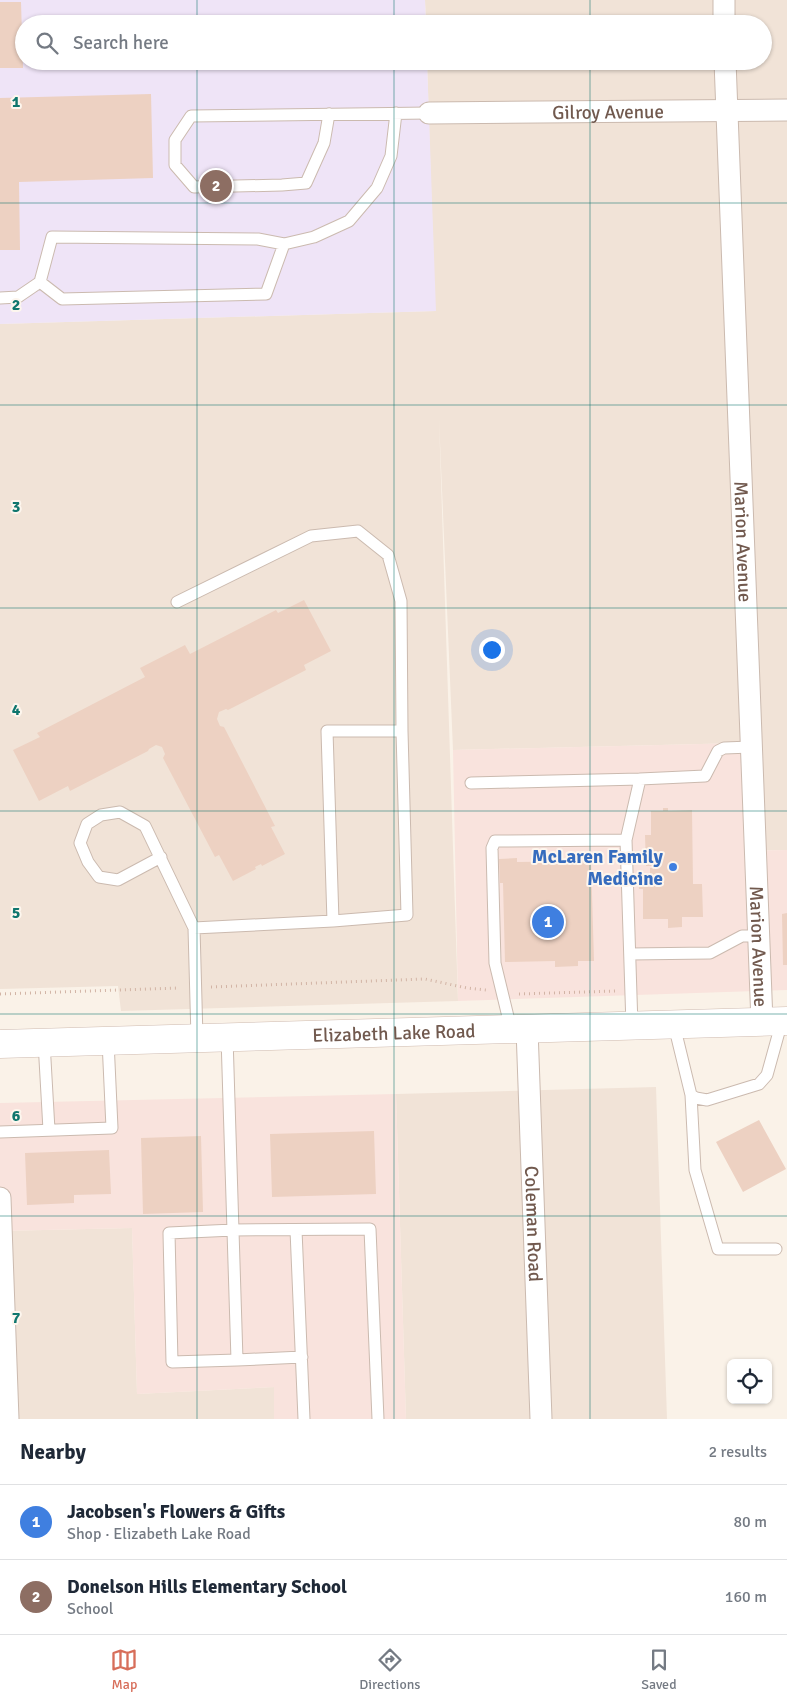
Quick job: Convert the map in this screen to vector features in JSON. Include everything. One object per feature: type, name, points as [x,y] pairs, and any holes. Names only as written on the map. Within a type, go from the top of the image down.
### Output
[{"type":"main road","name":"Elizabeth Lake Road","points":[[0,1044],[777,1022]]},
{"type":"street","points":[[724,0],[724,15]]},
{"type":"street","name":"Marion Avenue","points":[[726,70],[758,936],[777,1022]]},
{"type":"street","name":"Gilroy Avenue","points":[[429,113],[787,110]]},
{"type":"street","name":"Coleman Road","points":[[519,1029],[541,1419]]},
{"type":"street","points":[[0,1211],[8,1419]]},
{"type":"lane","points":[[329,114],[324,143],[306,183],[194,187],[175,165],[175,140],[191,116],[329,114],[396,114],[429,113]]},
{"type":"lane","points":[[0,298],[18,297],[40,282],[52,237],[258,239],[284,244],[314,237],[349,221],[377,188],[390,156],[396,114]]},
{"type":"lane","points":[[40,282],[62,299],[266,294],[284,244]]},
{"type":"lane","points":[[177,602],[311,536],[358,531],[388,555],[400,600],[407,915],[334,921],[194,928]]},
{"type":"lane","points":[[334,921],[327,732],[402,731]]},
{"type":"lane","points":[[472,783],[705,776],[718,751],[724,748],[751,747]]},
{"type":"lane","points":[[632,1026],[626,840],[640,778]]},
{"type":"lane","points":[[161,856],[118,880],[99,877],[88,862],[80,843],[87,824],[101,815],[120,812],[145,826],[161,856],[194,928],[197,1038]]},
{"type":"lane","points":[[519,1029],[501,992],[495,963],[493,844],[495,842],[626,840]]},
{"type":"lane","points":[[630,954],[710,952],[742,936],[758,936]]},
{"type":"lane","points":[[691,1094],[696,1098],[707,1100],[758,1084],[768,1075],[777,1022]]},
{"type":"lane","points":[[674,1025],[691,1094],[695,1170],[718,1249],[776,1249]]},
{"type":"lane","points":[[227,1037],[236,1360]]},
{"type":"lane","points":[[0,1132],[112,1128],[108,1040]]},
{"type":"lane","points":[[44,1042],[49,1130]]},
{"type":"lane","points":[[302,1357],[172,1362],[169,1233],[233,1230],[370,1229],[378,1419]]},
{"type":"lane","points":[[296,1230],[304,1419]]},
{"type":"path","points":[[0,994],[425,979],[467,988],[524,994],[631,989]]},
{"type":"shaded area","points":[[0,0],[425,0],[426,15],[15,15],[15,70],[427,70],[436,311],[0,324]]},
{"type":"shaded area","points":[[425,0],[787,0],[787,850],[745,851],[741,743],[453,750],[439,419],[458,1001],[121,1011],[118,986],[0,989],[0,324],[435,311],[427,70],[772,70],[772,15],[426,15]]},
{"type":"shaded area","points":[[741,743],[745,851],[787,850],[787,990],[458,1001],[453,750]]},
{"type":"shaded area","points":[[656,1087],[667,1419],[406,1419],[396,1094]]},
{"type":"shaded area","points":[[396,1094],[406,1419],[274,1419],[274,1387],[137,1394],[132,1228],[0,1231],[0,1103]]},
{"type":"shaded area","points":[[132,1228],[137,1394],[275,1387],[274,1419],[0,1419],[0,1231]]},
{"type":"building","points":[[0,2],[21,2],[21,15],[15,15],[15,68],[0,68]]},
{"type":"building","points":[[151,94],[153,178],[19,182],[20,250],[0,250],[0,98]]},
{"type":"building","points":[[304,600],[331,651],[304,665],[306,670],[228,710],[219,712],[217,719],[220,726],[224,727],[275,826],[271,827],[285,854],[262,866],[261,864],[255,867],[256,869],[233,881],[219,855],[215,857],[163,758],[165,754],[162,747],[156,745],[148,751],[70,791],[68,786],[39,801],[13,750],[40,737],[37,733],[145,677],[140,668],[185,645],[190,654],[276,610],[278,613]]},
{"type":"building","name":"McLaren Family Medicine","points":[[663,808],[668,808],[668,811],[692,810],[693,884],[702,884],[703,917],[682,917],[682,927],[668,928],[668,919],[643,919],[643,889],[639,889],[638,880],[653,880],[653,878],[650,878],[650,868],[653,868],[652,866],[646,866],[645,835],[651,835],[651,811],[663,811]]},
{"type":"building","points":[[517,858],[517,862],[591,861],[594,961],[578,961],[578,966],[555,967],[555,961],[505,962],[503,883],[500,883],[499,859]]},
{"type":"building","points":[[787,913],[787,965],[783,965],[782,914]]},
{"type":"building","points":[[759,1120],[786,1169],[743,1192],[716,1142]]},
{"type":"building","points":[[374,1131],[376,1194],[272,1197],[270,1134]]},
{"type":"building","points":[[201,1136],[203,1212],[143,1214],[141,1138]]},
{"type":"building","points":[[109,1150],[111,1194],[74,1195],[74,1203],[27,1205],[25,1153]]},
{"type":"place","name":"Donelson Hills Elementary School","points":[[216,186]]},
{"type":"place","name":"McLaren Family Medicine","points":[[673,867]]},
{"type":"place","name":"Jacobsen's Flowers & Gifts","points":[[548,922]]}]
